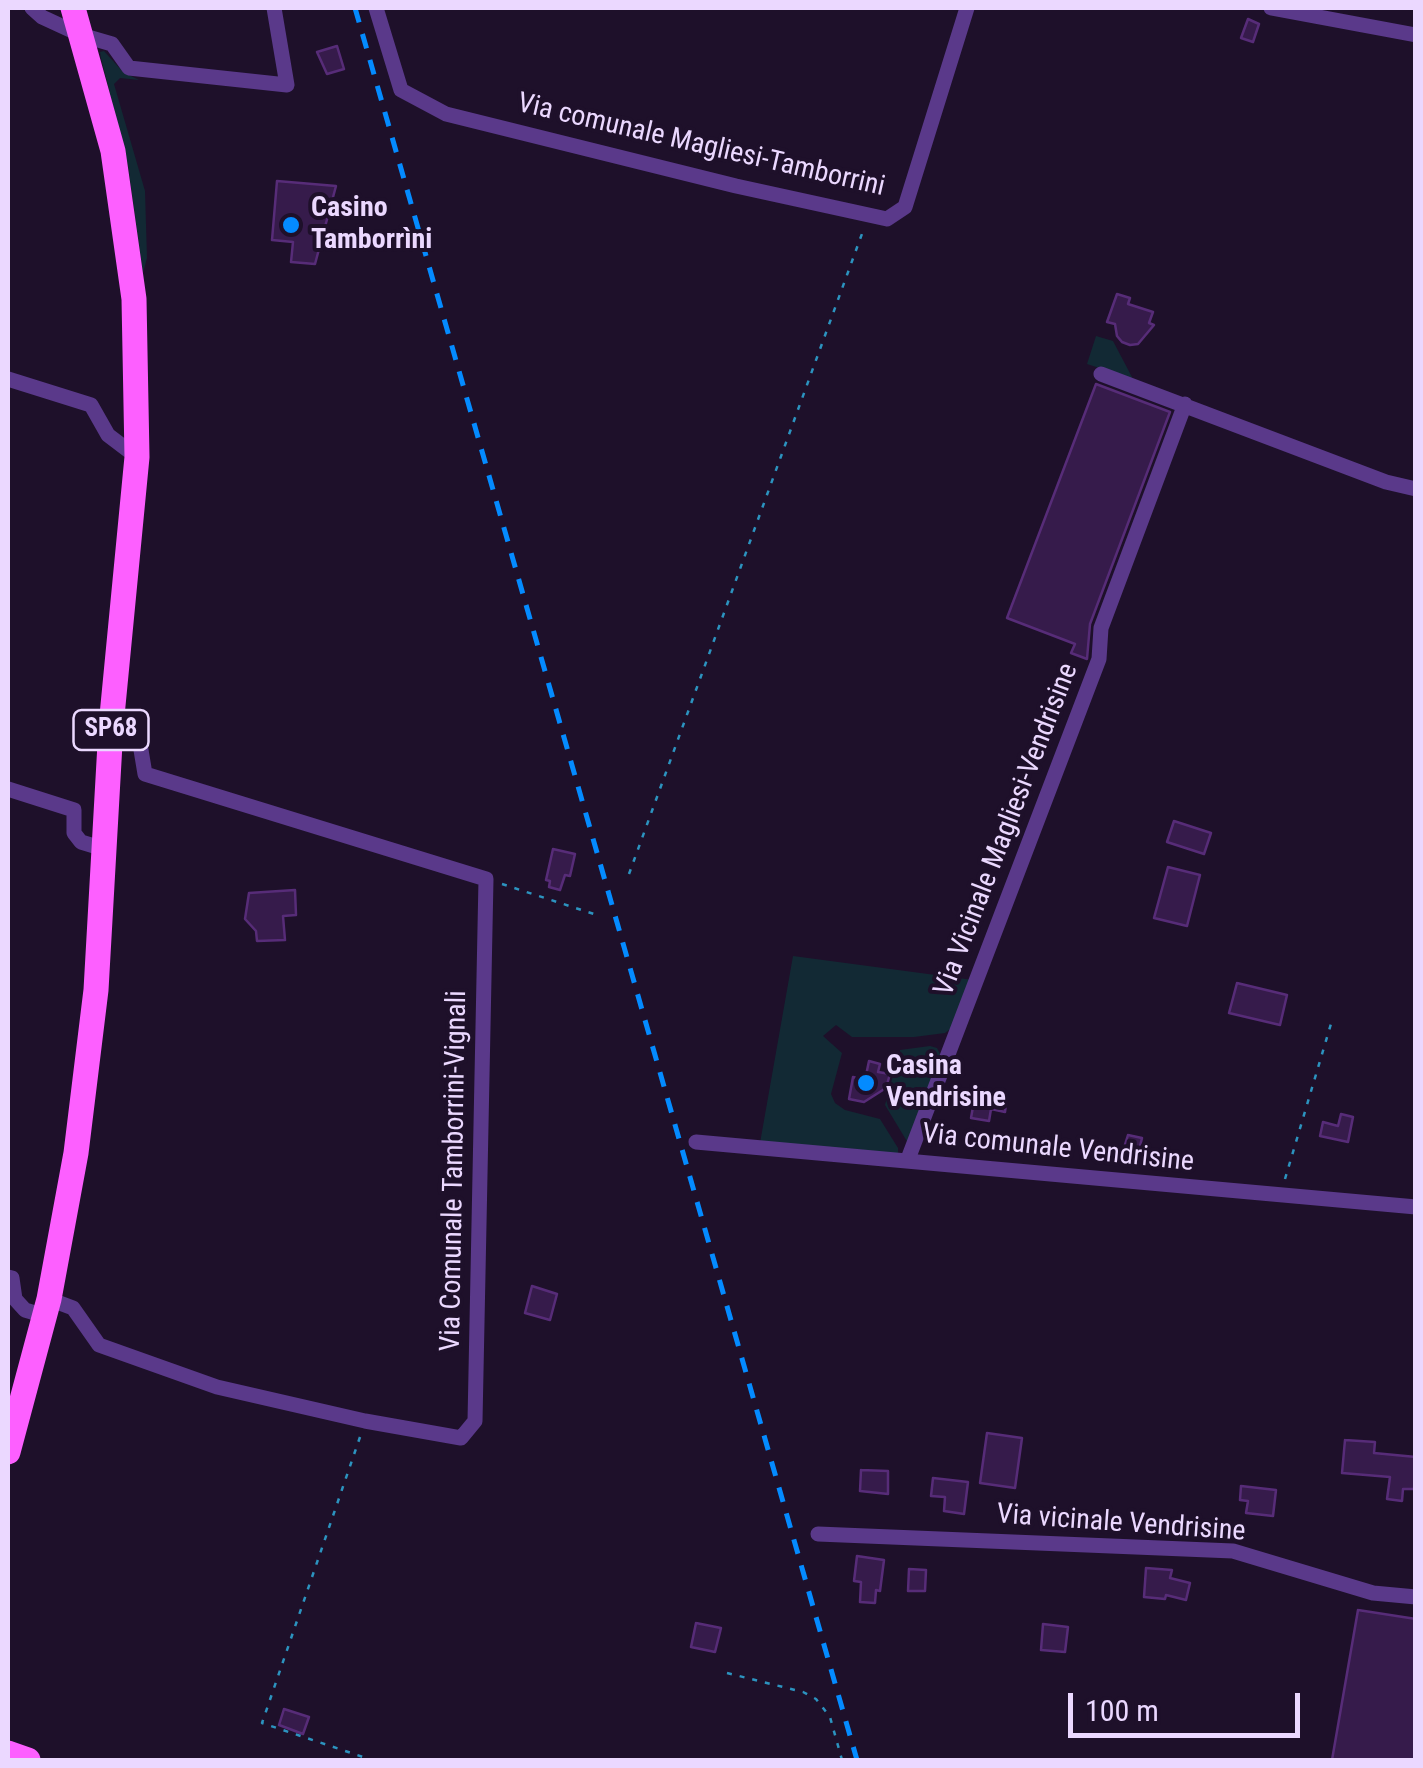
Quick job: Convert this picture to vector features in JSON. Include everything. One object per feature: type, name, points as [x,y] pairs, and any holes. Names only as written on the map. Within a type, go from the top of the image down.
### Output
[{"type":"main road","name":"SP68","points":[[8,1452],[47,1308],[83,1099],[96,990],[111,726],[137,457],[134,299],[113,151],[73,8]]},
{"type":"main road","points":[[8,1753],[28,1760]]},
{"type":"street","points":[[32,8],[42,18],[112,44],[129,68],[287,85],[274,8]]},
{"type":"street","name":"Via comunale Magliesi-Tamborrini","points":[[376,8],[401,90],[446,114],[887,219],[905,207],[967,8]]},
{"type":"street","points":[[1271,8],[1416,36]]},
{"type":"street","points":[[1101,374],[1386,482],[1416,489]]},
{"type":"street","points":[[8,379],[90,405],[108,435],[137,457]]},
{"type":"street","name":"Via Vicinale Magliesi-Vendrisine","points":[[908,1159],[1100,659],[1102,628],[1185,404]]},
{"type":"street","points":[[111,726],[139,738],[145,774],[486,879]]},
{"type":"street","points":[[8,789],[74,810],[74,833],[82,842],[104,849]]},
{"type":"street","name":"Via Comunale Tamborrini-Vignali","points":[[8,1277],[12,1278],[15,1299],[25,1310],[73,1308],[98,1345],[217,1387],[460,1438],[475,1421],[486,879]]},
{"type":"street","name":"Via comunale Vendrisine","points":[[696,1142],[1416,1207]]},
{"type":"street","name":"Via vicinale Vendrisine","points":[[818,1534],[1233,1551],[1373,1593],[1416,1597]]},
{"type":"path","points":[[629,874],[868,215]]},
{"type":"path","points":[[486,879],[600,916]]},
{"type":"path","points":[[1280,1195],[1333,1017]]},
{"type":"path","points":[[365,1421],[262,1723],[372,1760]]},
{"type":"path","points":[[728,1673],[816,1699],[830,1718],[842,1760]]},
{"type":"shaded area","points":[[104,51],[123,72],[139,80],[120,78],[114,84],[145,191],[147,258],[143,273],[128,165],[101,58],[100,52]]},
{"type":"shaded area","points":[[1096,336],[1113,341],[1133,379],[1087,364]]},
{"type":"shaded area","points":[[793,956],[973,980],[953,1027],[945,1033],[852,1037],[836,1025],[823,1036],[842,1053],[831,1094],[835,1103],[845,1110],[880,1119],[898,1148],[898,1155],[760,1143]]},
{"type":"shaded area","points":[[937,1048],[941,1056],[908,1143],[885,1105],[900,1050]]},
{"type":"building","points":[[1248,19],[1259,24],[1253,42],[1241,38]]},
{"type":"building","points":[[337,46],[344,69],[327,74],[317,52]]},
{"type":"building","name":"Casino Tamborrìni","points":[[277,181],[336,186],[315,264],[291,262],[293,242],[272,240]]},
{"type":"building","points":[[1117,294],[1130,298],[1128,304],[1153,312],[1149,323],[1154,325],[1138,344],[1122,342],[1115,324],[1107,322]]},
{"type":"building","points":[[1096,384],[1170,412],[1090,624],[1087,659],[1071,653],[1075,644],[1007,618]]},
{"type":"building","points":[[1174,821],[1211,833],[1204,854],[1167,842]]},
{"type":"building","points":[[553,849],[575,854],[570,876],[565,875],[560,890],[549,887],[550,881],[546,880]]},
{"type":"building","points":[[1168,867],[1200,875],[1187,926],[1154,918]]},
{"type":"building","points":[[295,890],[296,915],[283,916],[285,940],[257,941],[256,931],[245,919],[249,893]]},
{"type":"building","points":[[1237,983],[1287,995],[1280,1025],[1229,1013]]},
{"type":"building","name":"Casina Vendrisine","points":[[869,1061],[880,1064],[878,1072],[890,1074],[886,1088],[864,1102],[849,1099],[853,1077],[865,1080]]},
{"type":"building","points":[[976,1090],[1007,1096],[1005,1112],[991,1109],[989,1121],[971,1118]]},
{"type":"building","points":[[1341,1114],[1353,1117],[1348,1142],[1320,1136],[1323,1122],[1338,1126]]},
{"type":"building","points":[[1128,1135],[1142,1138],[1138,1155],[1123,1151]]},
{"type":"building","points":[[532,1286],[557,1294],[550,1320],[525,1313]]},
{"type":"building","points":[[987,1433],[1022,1438],[1015,1488],[980,1483]]},
{"type":"building","points":[[1345,1440],[1375,1442],[1374,1453],[1416,1457],[1414,1489],[1403,1489],[1402,1501],[1387,1499],[1390,1477],[1342,1473]]},
{"type":"building","points":[[861,1470],[888,1471],[888,1494],[860,1491]]},
{"type":"building","points":[[933,1478],[968,1482],[964,1514],[944,1511],[945,1497],[931,1496]]},
{"type":"building","points":[[1241,1486],[1276,1490],[1273,1516],[1246,1513],[1248,1501],[1240,1500]]},
{"type":"building","points":[[857,1556],[884,1560],[875,1603],[860,1602],[861,1582],[854,1581]]},
{"type":"building","points":[[1146,1568],[1172,1570],[1170,1578],[1190,1583],[1186,1600],[1166,1595],[1165,1599],[1144,1597]]},
{"type":"building","points":[[909,1569],[926,1570],[925,1591],[908,1591]]},
{"type":"building","points":[[1358,1610],[1416,1619],[1416,1760],[1332,1760]]},
{"type":"building","points":[[696,1623],[721,1628],[715,1652],[691,1647]]},
{"type":"building","points":[[1043,1624],[1068,1627],[1065,1652],[1041,1650]]},
{"type":"building","points":[[284,1709],[309,1717],[303,1734],[279,1725]]},
{"type":"railway","points":[[355,8],[857,1760]]},
{"type":"place","name":"Casino Tamborrìni","points":[[291,225]]},
{"type":"place","name":"Casina Vendrisine","points":[[866,1083]]}]
